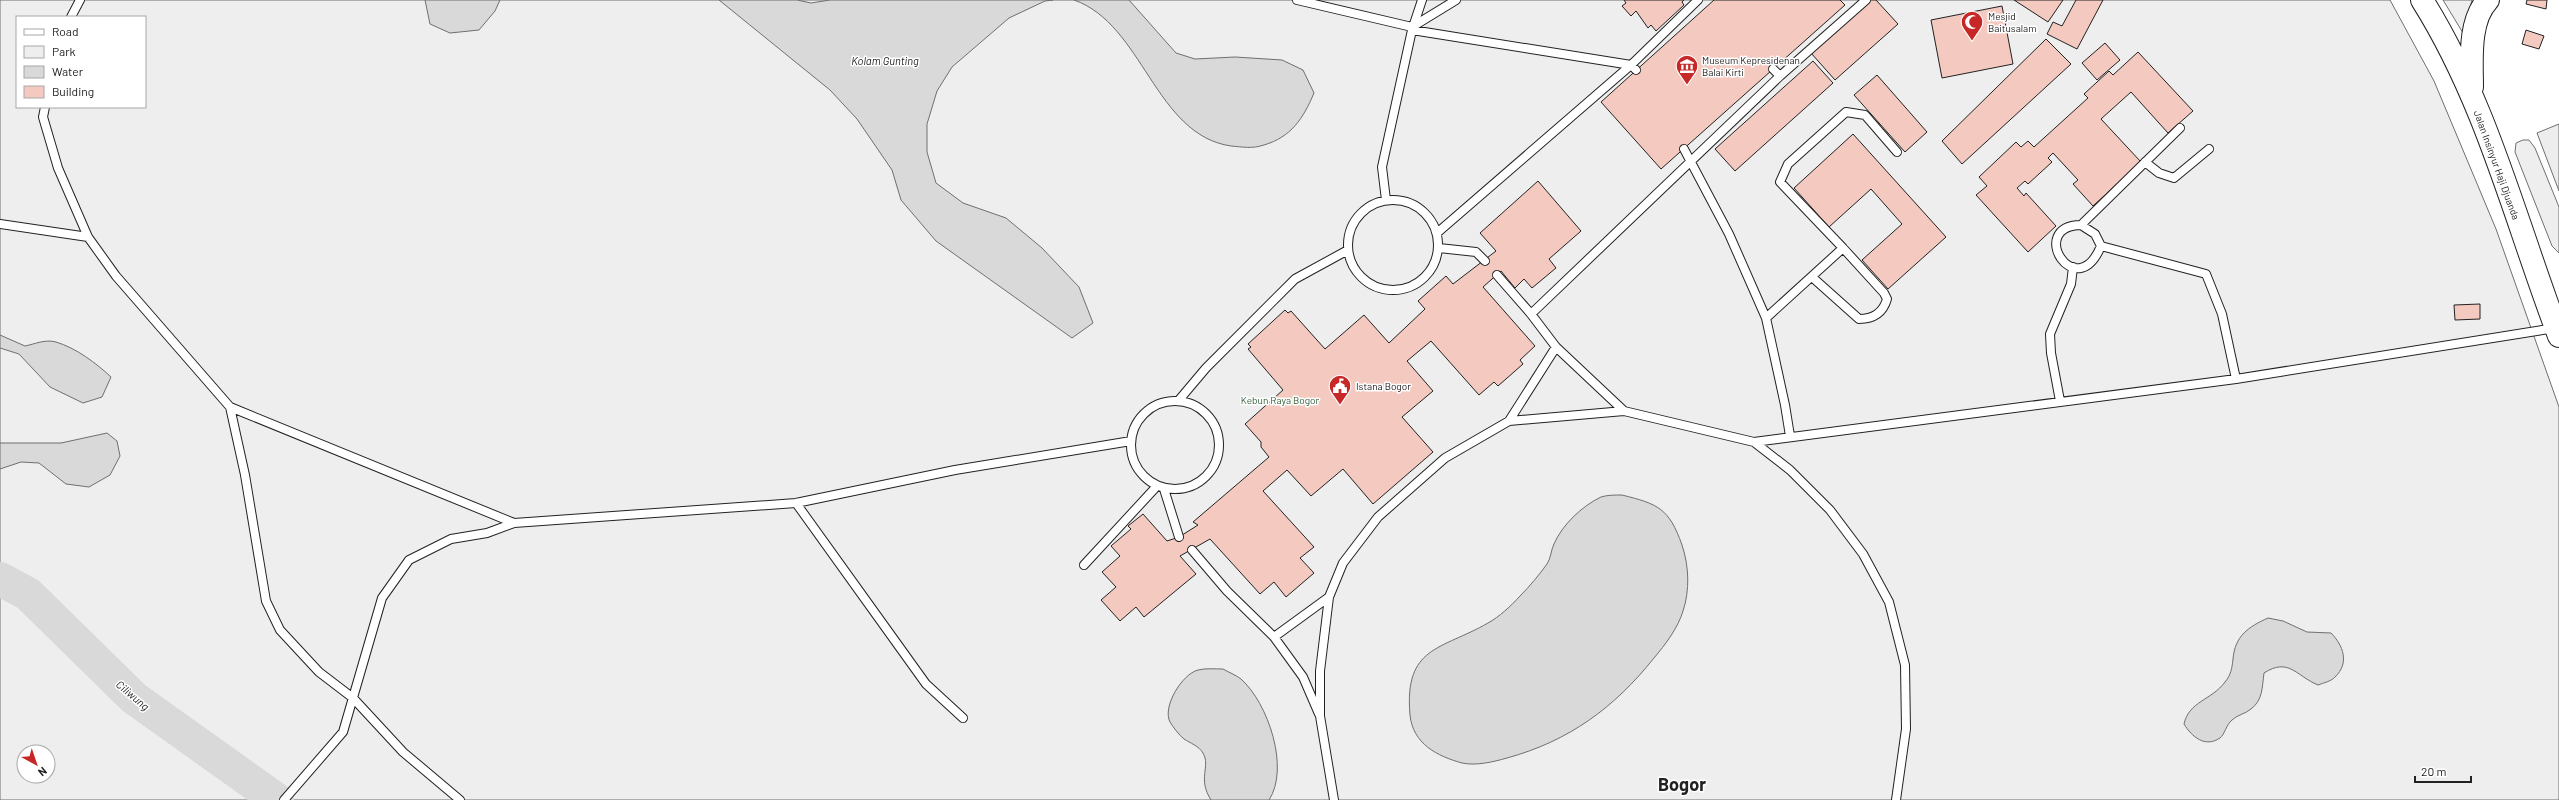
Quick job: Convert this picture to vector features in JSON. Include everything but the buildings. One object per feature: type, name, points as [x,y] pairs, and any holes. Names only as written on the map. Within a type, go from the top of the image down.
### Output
[{"type":"main road","name":"Jalan Insinyur Haji Djuanda","points":[[2422,0],[2442,31],[2472,94],[2558,332]]},
{"type":"main road","points":[[2472,94],[2471,49],[2477,21],[2488,0]]},
{"type":"lane","points":[[72,16],[80,0]]},
{"type":"lane","points":[[1297,0],[1412,29],[1634,67]]},
{"type":"lane","points":[[1386,200],[1382,167],[1412,29],[1422,0]]},
{"type":"lane","points":[[1412,29],[1456,0]]},
{"type":"lane","points":[[1437,233],[1634,67],[1698,0]]},
{"type":"lane","points":[[1531,314],[1780,76],[1866,0]]},
{"type":"lane","points":[[1774,69],[1780,76]]},
{"type":"lane","points":[[45,108],[43,117],[58,168],[88,237],[116,276],[230,407],[514,523]]},
{"type":"lane","points":[[1812,277],[1859,319],[1868,319],[1878,314],[1885,305],[1887,299],[1884,293],[1780,182],[1788,164],[1846,112],[1865,116],[1897,152]]},
{"type":"lane","points":[[2081,225],[2180,128]]},
{"type":"lane","points":[[1684,149],[1692,161],[1729,234],[1766,318],[1785,405],[1790,436]]},
{"type":"lane","points":[[2145,162],[2159,174],[2174,178],[2210,149]]},
{"type":"lane","points":[[1386,200],[1404,200],[1415,205],[1433,222],[1437,233],[1439,248],[1436,263],[1428,276],[1416,285],[1401,290],[1386,290],[1372,286],[1360,277],[1351,264],[1348,250],[1350,231],[1359,215],[1374,204],[1386,200]]},
{"type":"lane","points":[[0,224],[88,237]]},
{"type":"lane","points":[[2101,246],[2093,262],[2081,268],[2066,265],[2058,257],[2056,243],[2063,230],[2072,225],[2081,225],[2095,234],[2101,246],[2206,274],[2222,314],[2236,379]]},
{"type":"lane","points":[[1439,248],[1476,252],[1485,261]]},
{"type":"lane","points":[[1766,318],[1843,248]]},
{"type":"lane","points":[[1179,400],[1206,368],[1295,279],[1348,250]]},
{"type":"lane","points":[[2060,401],[2051,353],[2050,334],[2071,284],[2073,267]]},
{"type":"lane","points":[[1497,275],[1531,314],[1556,347],[1624,411]]},
{"type":"lane","points":[[1334,800],[1320,716],[1320,671],[1329,597],[1343,563],[1378,517],[1445,458],[1509,421],[1624,411],[1754,442],[1790,436],[2236,379],[2524,332],[2558,332]]},
{"type":"lane","points":[[1509,421],[1556,347]]},
{"type":"lane","points":[[1179,400],[1193,404],[1206,412],[1215,423],[1220,437],[1220,452],[1210,472],[1193,486],[1179,490],[1161,487],[1146,479],[1137,468],[1132,455],[1131,442],[1136,425],[1146,411],[1162,402],[1179,400]]},
{"type":"lane","points":[[230,407],[245,475],[266,601],[280,630],[319,672],[353,698],[403,752],[460,800]]},
{"type":"lane","points":[[284,800],[318,763],[343,732],[382,598],[409,560],[452,539],[486,533],[514,523],[796,503],[955,470],[1131,442]]},
{"type":"lane","points":[[1754,442],[1790,470],[1830,510],[1863,554],[1889,602],[1905,665],[1906,729],[1896,800]]},
{"type":"lane","points":[[1161,487],[1179,537]]},
{"type":"lane","points":[[1084,565],[1161,487]]},
{"type":"lane","points":[[796,503],[926,684],[963,718]]},
{"type":"lane","points":[[1192,550],[1227,591],[1274,637],[1302,677],[1320,716]]},
{"type":"lane","points":[[1274,637],[1329,597]]},
{"type":"green space","name":"Kebun Raya Bogor","points":[[0,0],[2390,0],[2434,81],[2496,229],[2559,407],[2559,800],[0,800]]},
{"type":"green space","points":[[2443,0],[2472,0],[2463,33]]},
{"type":"green space","points":[[2523,140],[2529,140],[2535,148],[2559,207],[2559,253],[2552,246],[2515,152],[2516,143]]},
{"type":"shaded area","points":[[2559,124],[2559,191],[2537,133]]},
{"type":"water","points":[[425,0],[500,0],[495,11],[479,30],[450,33],[430,24]]},
{"type":"water","name":"Kolam Gunting","points":[[719,0],[797,0],[811,3],[830,0],[1053,0],[1045,1],[1009,18],[952,67],[937,91],[927,124],[927,152],[936,183],[963,203],[1006,218],[1042,248],[1079,287],[1093,323],[1072,338],[936,241],[901,200],[892,170],[857,119],[830,90]]},
{"type":"water","points":[[1074,0],[1129,0],[1176,53],[1195,59],[1235,57],[1282,60],[1303,70],[1314,93],[1295,126],[1289,132],[1273,142],[1260,146],[1244,147],[1231,146],[1205,138],[1184,122],[1166,101],[1117,31],[1097,13]]},
{"type":"water","points":[[0,335],[25,346],[44,341],[52,341],[78,352],[99,366],[111,377],[102,397],[83,403],[50,387],[19,354],[0,348]]},
{"type":"water","points":[[107,433],[117,441],[120,456],[110,475],[89,487],[66,484],[39,463],[21,462],[0,469],[0,443],[61,443]]},
{"type":"water","points":[[1608,495],[1622,495],[1645,501],[1667,515],[1682,545],[1688,578],[1687,595],[1678,624],[1662,648],[1639,676],[1606,707],[1570,732],[1529,751],[1490,762],[1473,764],[1462,763],[1444,757],[1428,747],[1416,734],[1410,715],[1410,692],[1413,675],[1420,663],[1429,653],[1488,623],[1509,607],[1531,584],[1547,564],[1553,546],[1567,523],[1587,505],[1601,497]]},
{"type":"water","points":[[2268,618],[2283,621],[2307,632],[2331,633],[2339,643],[2343,654],[2340,672],[2332,680],[2318,685],[2286,667],[2280,667],[2264,673],[2258,702],[2249,711],[2232,720],[2220,738],[2209,742],[2199,740],[2184,724],[2187,716],[2196,705],[2220,688],[2229,677],[2236,644],[2244,633],[2254,625]]},
{"type":"water","points":[[1223,669],[1241,679],[1251,690],[1260,704],[1273,736],[1277,771],[1275,787],[1269,800],[1211,800],[1205,785],[1204,779],[1206,763],[1203,753],[1197,747],[1184,739],[1170,722],[1168,716],[1171,700],[1180,684],[1186,678],[1198,670]]},
{"type":"waterway","name":"Ciliwung","points":[[0,579],[28,594],[134,698],[277,800]]},
{"type":"place","name":"Mesjid Baitusalam","points":[[1972,42]]},
{"type":"place","name":"Museum Kepresidenan Balai Kirti","points":[[1687,86]]},
{"type":"place","name":"Istana Bogor","points":[[1340,406]]},
{"type":"district","name":"Bogor","points":[[1682,784]]}]
